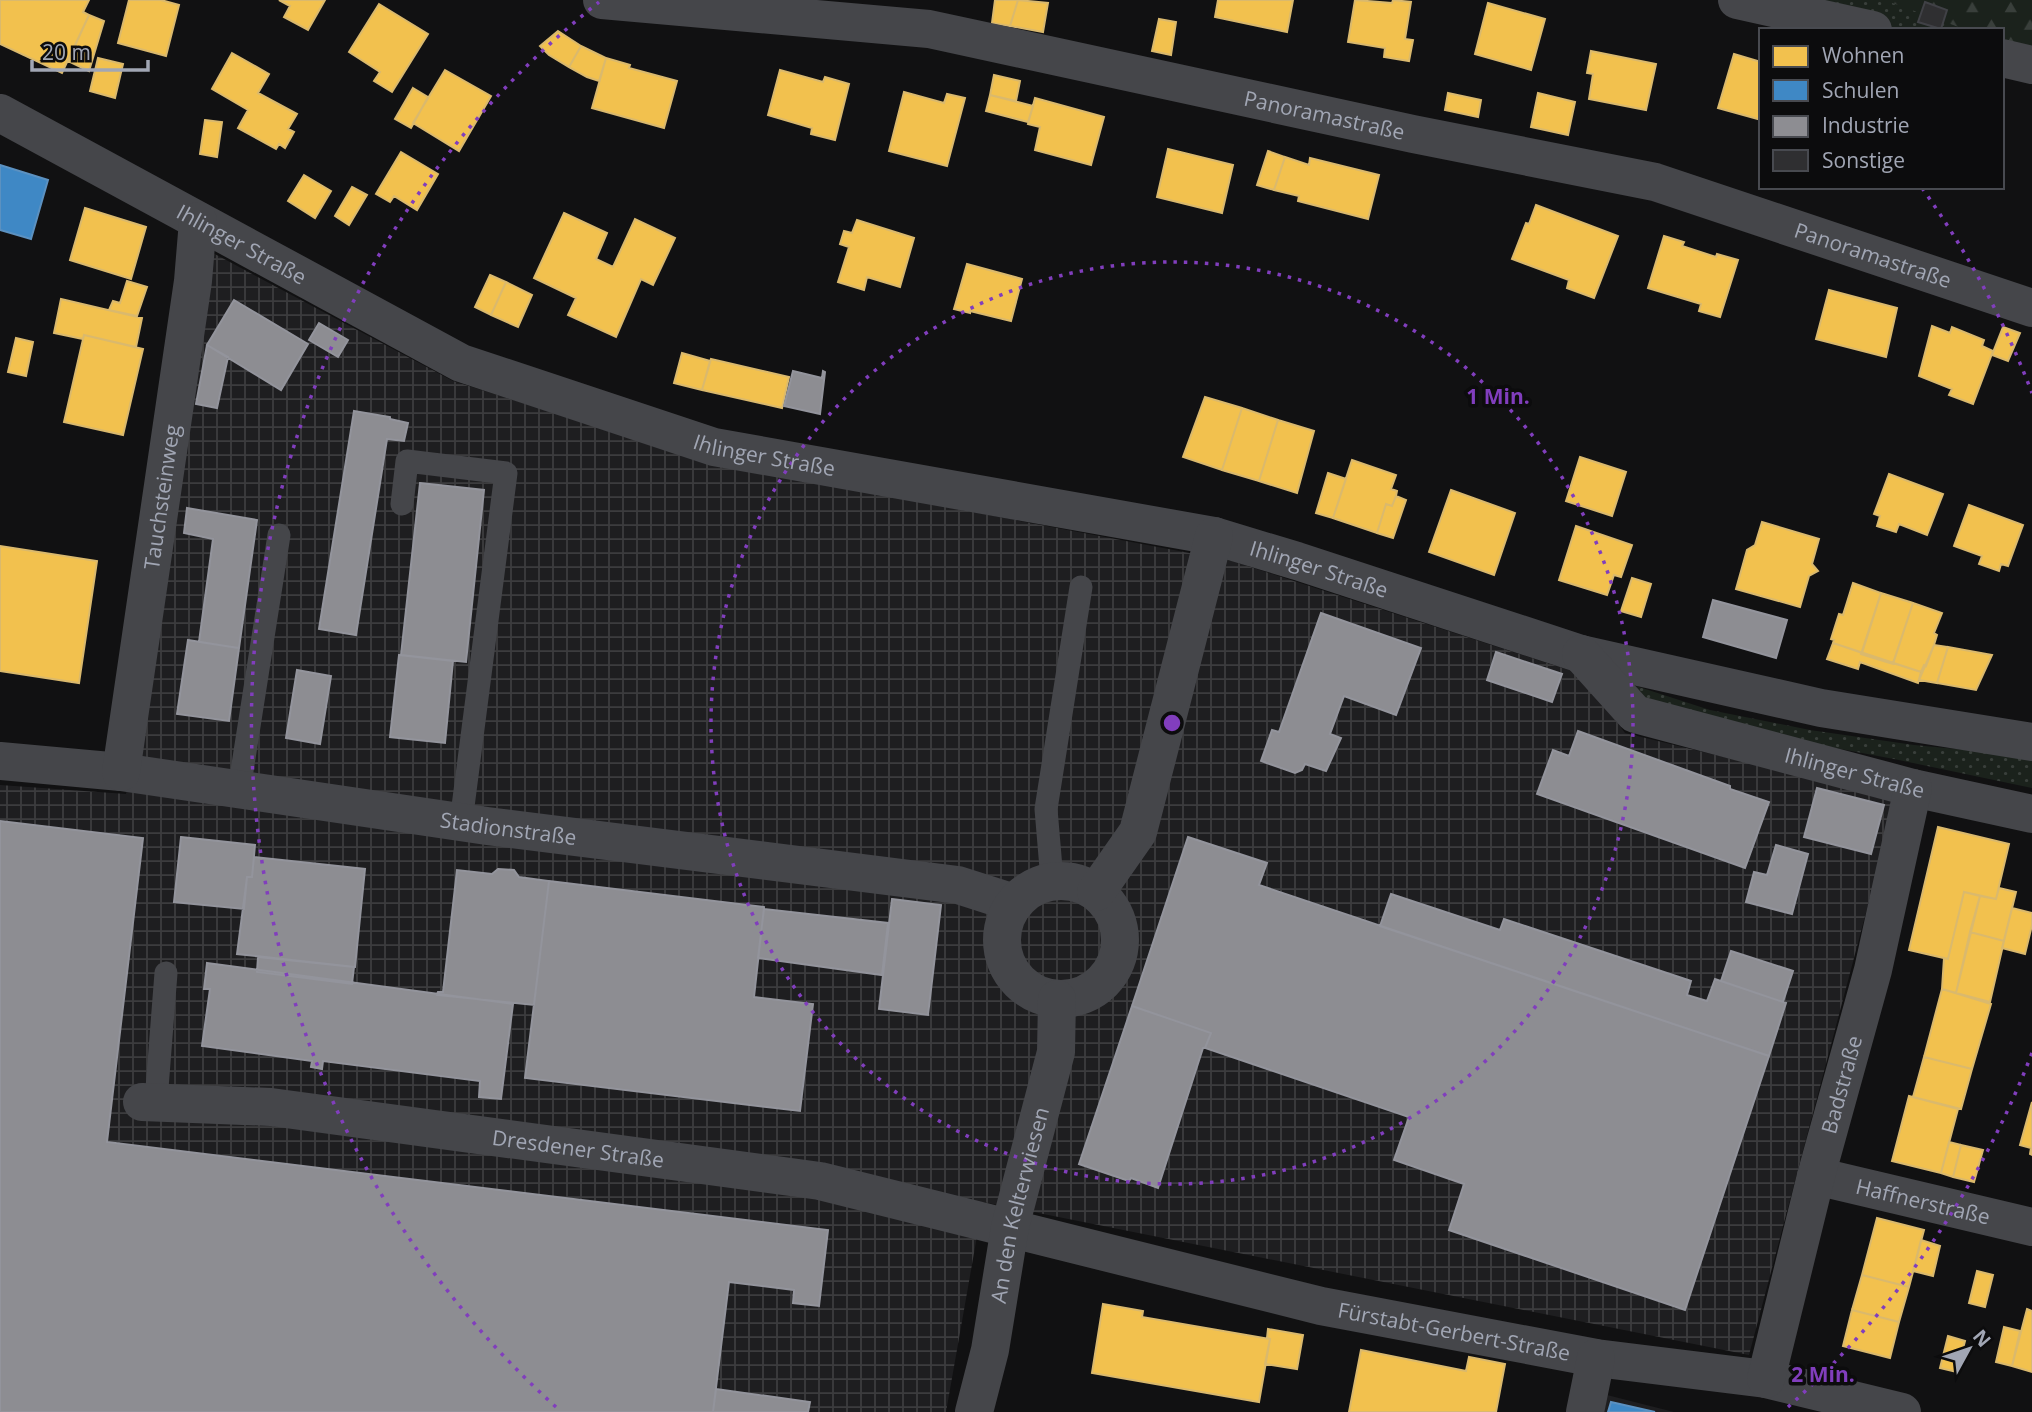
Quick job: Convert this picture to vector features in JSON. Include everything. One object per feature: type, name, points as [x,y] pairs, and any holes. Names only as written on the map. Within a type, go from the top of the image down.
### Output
[{"type":"street","name":"Panoramastraße","points":[[602,0],[929,29],[1413,134],[1655,182],[2032,308]]},
{"type":"street","points":[[1737,0],[1864,28]]},
{"type":"street","points":[[2004,58],[2032,65]]},
{"type":"street","name":"Ihlinger Straße","points":[[0,113],[461,363],[714,447],[1214,536],[1581,654],[1821,708],[2032,742]]},
{"type":"street","name":"Tauchsteinweg","points":[[121,772],[193,281],[198,221]]},
{"type":"street","points":[[1096,892],[1138,832],[1214,536]]},
{"type":"street","name":"Ihlinger Straße","points":[[1581,654],[1635,714],[1913,789],[2032,814]]},
{"type":"street","name":"Stadionstraße","points":[[0,761],[121,772],[461,822],[958,885],[1013,904]]},
{"type":"street","name":"Badstraße","points":[[1766,1379],[1816,1176],[1872,970],[1913,789]]},
{"type":"street","points":[[1052,880],[1080,883],[1096,892],[1110,906],[1118,923],[1120,943],[1116,962],[1107,978],[1091,991],[1074,998],[1057,999],[1039,995],[1023,986],[1011,972],[1004,956],[1001,938],[1005,920],[1013,904],[1027,891],[1052,880]]},
{"type":"street","name":"An den Kelterwiesen","points":[[974,1412],[990,1350],[1010,1227],[1056,1052],[1057,999]]},
{"type":"street","name":"Dresdener Straße","points":[[149,1102],[271,1107],[820,1181],[1010,1227]]},
{"type":"street","name":"Haffnerstraße","points":[[1816,1176],[2032,1227]]},
{"type":"street","name":"Fürstabt-Gerbert-Straße","points":[[1010,1227],[1321,1306],[1596,1358],[1766,1379],[1902,1412]]},
{"type":"street","points":[[1586,1412],[1596,1358]]},
{"type":"lane","points":[[402,504],[407,461],[506,473],[461,822]]},
{"type":"lane","points":[[239,790],[279,535]]},
{"type":"lane","points":[[1052,880],[1046,809],[1081,587]]},
{"type":"lane","points":[[149,1102],[166,973]]},
{"type":"shaded area","points":[[211,252],[453,381],[713,463],[1232,561],[1581,674],[1625,733],[1896,799],[1749,1355],[983,1202],[946,1412],[0,1412],[0,785],[126,794]]},
{"type":"shaded area","points":[[1607,1395],[1674,1412],[1604,1412]]},
{"type":"green space","points":[[1764,0],[2032,0],[2004,28],[1855,28]]},
{"type":"green space","points":[[1884,0],[2032,0],[2032,54],[2004,44],[2004,28],[1961,28]]},
{"type":"green space","points":[[1636,686],[1710,710],[1810,730],[2032,758],[2032,788],[1701,723],[1635,694]]},
{"type":"building: Wohnen","points":[[0,0],[89,0],[83,12],[89,15],[62,73],[0,44]]},
{"type":"building: Wohnen","points":[[129,0],[161,0],[179,5],[166,56],[118,43]]},
{"type":"building: Wohnen","points":[[279,0],[325,0],[308,30],[284,17],[290,6]]},
{"type":"building: Wohnen","points":[[995,0],[1018,0],[1010,26],[992,23]]},
{"type":"building: Wohnen","points":[[1018,0],[1048,3],[1043,32],[1010,26]]},
{"type":"building: Wohnen","points":[[1218,0],[1293,0],[1287,32],[1215,17]]},
{"type":"building: Wohnen","points":[[1355,0],[1411,2],[1405,39],[1413,40],[1409,61],[1384,57],[1385,48],[1348,42]]},
{"type":"building: Wohnen","points":[[1488,3],[1545,19],[1531,70],[1475,54]]},
{"type":"building: Wohnen","points":[[379,4],[428,34],[392,92],[374,81],[380,72],[349,52]]},
{"type":"building: Wohnen","points":[[89,15],[104,21],[89,71],[68,61]]},
{"type":"building: Wohnen","points":[[1159,19],[1176,22],[1171,55],[1152,51]]},
{"type":"building: Wohnen","points":[[558,31],[581,46],[569,67],[540,46]]},
{"type":"building: Wohnen","points":[[581,46],[606,58],[599,81],[569,67]]},
{"type":"building: Wohnen","points":[[1591,51],[1656,64],[1646,110],[1589,99],[1593,74],[1587,73]]},
{"type":"building: Wohnen","points":[[232,53],[269,74],[258,93],[297,114],[288,129],[294,132],[285,148],[279,144],[276,149],[238,128],[248,110],[212,89]]},
{"type":"building: Wohnen","points":[[1734,54],[1759,61],[1759,119],[1718,108]]},
{"type":"building: Wohnen","points":[[98,58],[123,64],[115,98],[90,91]]},
{"type":"building: Wohnen","points":[[606,58],[630,65],[629,68],[677,81],[664,128],[592,108]]},
{"type":"building: Wohnen","points":[[445,70],[491,96],[459,151],[413,123]]},
{"type":"building: Wohnen","points":[[780,70],[823,82],[825,77],[849,84],[835,140],[811,134],[812,128],[768,115]]},
{"type":"building: Wohnen","points":[[994,75],[1020,81],[1016,101],[990,95]]},
{"type":"building: Wohnen","points":[[413,88],[428,97],[411,128],[395,119]]},
{"type":"building: Wohnen","points":[[904,92],[944,103],[947,94],[965,98],[947,166],[889,151]]},
{"type":"building: Wohnen","points":[[1448,93],[1481,100],[1478,117],[1445,110]]},
{"type":"building: Wohnen","points":[[1538,93],[1575,102],[1568,135],[1531,127]]},
{"type":"building: Wohnen","points":[[990,95],[1033,106],[1028,122],[986,111]]},
{"type":"building: Wohnen","points":[[1035,98],[1104,117],[1091,165],[1035,150],[1040,127],[1028,124]]},
{"type":"building: Wohnen","points":[[205,120],[222,122],[217,157],[200,154]]},
{"type":"building: Wohnen","points":[[1168,149],[1233,165],[1222,213],[1157,197]]},
{"type":"building: Wohnen","points":[[1268,151],[1285,157],[1274,190],[1257,185]]},
{"type":"building: Wohnen","points":[[401,152],[438,174],[417,210],[394,196],[390,202],[376,194]]},
{"type":"building: Wohnen","points":[[1285,157],[1309,165],[1310,158],[1379,175],[1368,219],[1298,201],[1299,196],[1274,190]]},
{"type":"building: Wohnen","points":[[304,175],[331,191],[315,218],[288,201]]},
{"type":"building: Wohnen","points":[[352,187],[367,195],[349,225],[335,216]]},
{"type":"building: Wohnen","points":[[1536,205],[1618,236],[1594,298],[1567,288],[1569,280],[1512,259]]},
{"type":"building: Wohnen","points":[[85,208],[146,227],[131,279],[70,260]]},
{"type":"building: Wohnen","points":[[564,213],[607,233],[596,259],[613,267],[635,219],[675,238],[653,285],[641,279],[616,337],[568,315],[576,298],[534,278]]},
{"type":"building: Wohnen","points":[[857,220],[914,238],[900,287],[867,277],[864,290],[838,282],[849,247],[840,244],[844,231],[852,233]]},
{"type":"building: Wohnen","points":[[1664,236],[1684,242],[1682,246],[1716,257],[1717,254],[1738,260],[1720,317],[1699,311],[1701,304],[1648,288]]},
{"type":"building: Wohnen","points":[[967,264],[1022,279],[1011,321],[954,309]]},
{"type":"building: Wohnen","points":[[490,275],[506,282],[491,315],[475,307]]},
{"type":"building: Wohnen","points":[[127,281],[147,287],[137,316],[109,310],[113,301],[120,303]]},
{"type":"building: Wohnen","points":[[506,282],[532,295],[518,327],[491,315]]},
{"type":"building: Wohnen","points":[[1829,290],[1897,308],[1886,357],[1816,339]]},
{"type":"building: Wohnen","points":[[61,299],[142,318],[136,347],[84,335],[83,339],[54,333]]},
{"type":"building: Wohnen","points":[[1932,326],[1950,333],[1952,327],[1984,340],[1982,346],[1993,351],[1973,404],[1949,395],[1952,389],[1919,376]]},
{"type":"building: Wohnen","points":[[2003,327],[2020,333],[2008,361],[1992,355]]},
{"type":"building: Wohnen","points":[[84,335],[143,349],[123,435],[64,422]]},
{"type":"building: Wohnen","points":[[16,338],[33,342],[26,376],[8,372]]},
{"type":"building: Wohnen","points":[[682,353],[710,361],[702,390],[674,383]]},
{"type":"building: Wohnen","points":[[711,359],[789,377],[782,408],[702,390]]},
{"type":"building: Wohnen","points":[[1205,397],[1242,408],[1222,470],[1183,457]]},
{"type":"building: Wohnen","points":[[1242,408],[1278,420],[1259,481],[1222,470]]},
{"type":"building: Wohnen","points":[[1278,420],[1314,431],[1297,493],[1259,481]]},
{"type":"building: Wohnen","points":[[1580,457],[1626,472],[1612,516],[1566,501]]},
{"type":"building: Wohnen","points":[[1352,460],[1396,475],[1391,489],[1397,491],[1396,496],[1392,506],[1386,504],[1377,533],[1333,518]]},
{"type":"building: Wohnen","points":[[1328,473],[1346,479],[1333,518],[1316,513]]},
{"type":"building: Wohnen","points":[[1889,474],[1943,494],[1927,535],[1899,524],[1896,532],[1877,526],[1880,516],[1874,514]]},
{"type":"building: Wohnen","points":[[1451,490],[1515,513],[1494,575],[1429,552]]},
{"type":"building: Wohnen","points":[[1396,496],[1406,500],[1393,538],[1377,533],[1386,504],[1392,506]]},
{"type":"building: Wohnen","points":[[1969,505],[2023,525],[2008,566],[2001,564],[1999,571],[1979,564],[1982,556],[1954,546]]},
{"type":"building: Wohnen","points":[[1762,522],[1819,539],[1812,564],[1818,571],[1809,576],[1800,607],[1736,589],[1747,550],[1755,545]]},
{"type":"building: Wohnen","points":[[1576,526],[1632,545],[1621,577],[1614,575],[1607,595],[1559,580]]},
{"type":"building: Wohnen","points":[[0,546],[97,561],[79,683],[0,671]]},
{"type":"building: Wohnen","points":[[1632,578],[1651,584],[1641,617],[1621,611]]},
{"type":"building: Wohnen","points":[[1853,583],[1881,593],[1862,653],[1833,643],[1834,640],[1831,639],[1839,614],[1843,615]]},
{"type":"building: Wohnen","points":[[1881,593],[1913,603],[1893,664],[1861,654]]},
{"type":"building: Wohnen","points":[[1913,603],[1942,613],[1934,633],[1937,635],[1934,645],[1921,672],[1893,663]]},
{"type":"building: Wohnen","points":[[1833,643],[1921,672],[1918,683],[1860,662],[1858,669],[1827,659]]},
{"type":"building: Wohnen","points":[[1934,645],[1948,647],[1937,683],[1919,680]]},
{"type":"building: Wohnen","points":[[1948,647],[1992,655],[1976,690],[1937,683]]},
{"type":"building: Wohnen","points":[[1938,827],[2009,844],[1996,899],[1964,892],[1948,959],[1909,950]]},
{"type":"building: Wohnen","points":[[1999,888],[2016,892],[2004,941],[1970,932],[1980,896],[1996,899]]},
{"type":"building: Wohnen","points":[[1964,892],[1980,896],[1956,993],[1942,989],[1944,958],[1948,959]]},
{"type":"building: Wohnen","points":[[2012,908],[2032,913],[2025,954],[2002,948]]},
{"type":"building: Wohnen","points":[[1970,932],[2004,941],[1990,1002],[1956,993]]},
{"type":"building: Wohnen","points":[[1942,989],[1991,1004],[1972,1069],[1924,1057]]},
{"type":"building: Wohnen","points":[[1924,1057],[1972,1069],[1961,1109],[1913,1097]]},
{"type":"building: Wohnen","points":[[1909,1096],[1958,1109],[1941,1173],[1892,1161]]},
{"type":"building: Wohnen","points":[[2032,1102],[2032,1155],[2031,1148],[2020,1145]]},
{"type":"building: Wohnen","points":[[1949,1142],[1961,1145],[1953,1177],[1941,1173]]},
{"type":"building: Wohnen","points":[[1961,1145],[1983,1150],[1974,1182],[1953,1177]]},
{"type":"building: Wohnen","points":[[1877,1218],[1924,1230],[1909,1287],[1862,1275]]},
{"type":"building: Wohnen","points":[[1921,1240],[1940,1246],[1933,1276],[1913,1271]]},
{"type":"building: Wohnen","points":[[1977,1271],[1993,1275],[1985,1307],[1969,1303]]},
{"type":"building: Wohnen","points":[[1862,1275],[1909,1287],[1899,1322],[1852,1310]]},
{"type":"building: Wohnen","points":[[1103,1304],[1143,1311],[1142,1317],[1270,1339],[1259,1402],[1092,1373]]},
{"type":"building: Wohnen","points":[[2027,1309],[2032,1311],[2032,1372],[2012,1366]]},
{"type":"building: Wohnen","points":[[1852,1310],[1899,1322],[1890,1358],[1843,1346]]},
{"type":"building: Wohnen","points":[[2004,1327],[2020,1331],[2012,1366],[1996,1362]]},
{"type":"building: Wohnen","points":[[1268,1329],[1303,1335],[1297,1369],[1265,1364],[1270,1339],[1267,1338]]},
{"type":"building: Wohnen","points":[[1948,1336],[1965,1341],[1957,1372],[1940,1368]]},
{"type":"building: Wohnen","points":[[1361,1350],[1466,1371],[1469,1357],[1505,1364],[1496,1412],[1349,1412]]},
{"type":"building: Schulen","points":[[0,165],[48,180],[31,239],[0,230]]},
{"type":"building: Schulen","points":[[1611,1402],[1655,1412],[1608,1412]]},
{"type":"building: Industrie","points":[[234,300],[308,344],[281,390],[207,345]]},
{"type":"building: Industrie","points":[[319,323],[348,340],[338,357],[309,340]]},
{"type":"building: Industrie","points":[[207,345],[228,357],[217,408],[196,404]]},
{"type":"building: Industrie","points":[[793,371],[822,378],[823,371],[825,372],[820,414],[784,406]]},
{"type":"building: Industrie","points":[[354,411],[408,423],[404,441],[387,439],[356,635],[319,629]]},
{"type":"building: Industrie","points":[[420,483],[484,490],[466,662],[401,655]]},
{"type":"building: Industrie","points":[[187,508],[257,520],[239,648],[199,642],[213,539],[184,533]]},
{"type":"building: Industrie","points":[[1713,600],[1787,620],[1776,658],[1703,637]]},
{"type":"building: Industrie","points":[[1321,613],[1421,648],[1396,715],[1344,696],[1330,734],[1341,738],[1326,771],[1305,764],[1302,770],[1295,773],[1261,761],[1272,730],[1279,732]]},
{"type":"building: Industrie","points":[[188,640],[239,648],[229,721],[177,714]]},
{"type":"building: Industrie","points":[[1496,652],[1562,674],[1552,702],[1487,680]]},
{"type":"building: Industrie","points":[[399,655],[453,661],[445,743],[390,737]]},
{"type":"building: Industrie","points":[[297,670],[331,676],[320,744],[286,738]]},
{"type":"building: Industrie","points":[[1578,731],[1769,802],[1745,868],[1537,794],[1553,750],[1569,756]]},
{"type":"building: Industrie","points":[[1817,788],[1884,805],[1871,854],[1804,837]]},
{"type":"building: Industrie","points":[[0,821],[143,838],[107,1142],[828,1230],[819,1306],[793,1303],[794,1290],[729,1282],[713,1412],[0,1412]]},
{"type":"building: Industrie","points":[[181,837],[255,845],[252,877],[247,877],[244,909],[174,902]]},
{"type":"building: Industrie","points":[[1188,837],[1267,863],[1259,885],[1769,1056],[1685,1310],[1449,1230],[1464,1184],[1394,1160],[1409,1117],[1205,1048],[1211,1033],[1132,1006]]},
{"type":"building: Industrie","points":[[1776,845],[1808,854],[1792,914],[1746,902],[1754,872],[1767,875]]},
{"type":"building: Industrie","points":[[254,857],[365,869],[355,967],[237,954],[247,877],[252,877]]},
{"type":"building: Industrie","points":[[498,869],[514,870],[519,877],[549,881],[534,1005],[437,995],[438,992],[443,992],[457,870],[492,874]]},
{"type":"building: Industrie","points":[[549,881],[764,907],[754,997],[813,1004],[800,1111],[525,1078]]},
{"type":"building: Industrie","points":[[1391,894],[1500,930],[1504,919],[1691,981],[1687,995],[1707,1001],[1715,979],[1786,1003],[1769,1056],[1380,926]]},
{"type":"building: Industrie","points":[[892,899],[941,905],[928,1015],[879,1009]]},
{"type":"building: Industrie","points":[[764,909],[888,923],[882,975],[758,958]]},
{"type":"building: Industrie","points":[[1731,951],[1793,971],[1783,1002],[1721,981]]},
{"type":"building: Industrie","points":[[258,957],[354,967],[352,984],[257,972]]},
{"type":"building: Industrie","points":[[207,963],[513,1004],[501,1099],[479,1097],[480,1081],[323,1061],[322,1069],[311,1067],[312,1061],[202,1046],[210,989],[204,989]]},
{"type":"building: Industrie","points":[[1132,1006],[1211,1033],[1203,1048],[1158,1188],[1079,1164]]},
{"type":"building: Industrie","points":[[716,1389],[810,1402],[808,1412],[713,1412]]},
{"type":"building: Sonstige","points":[[1925,2],[1947,10],[1941,28],[1918,22]]}]
